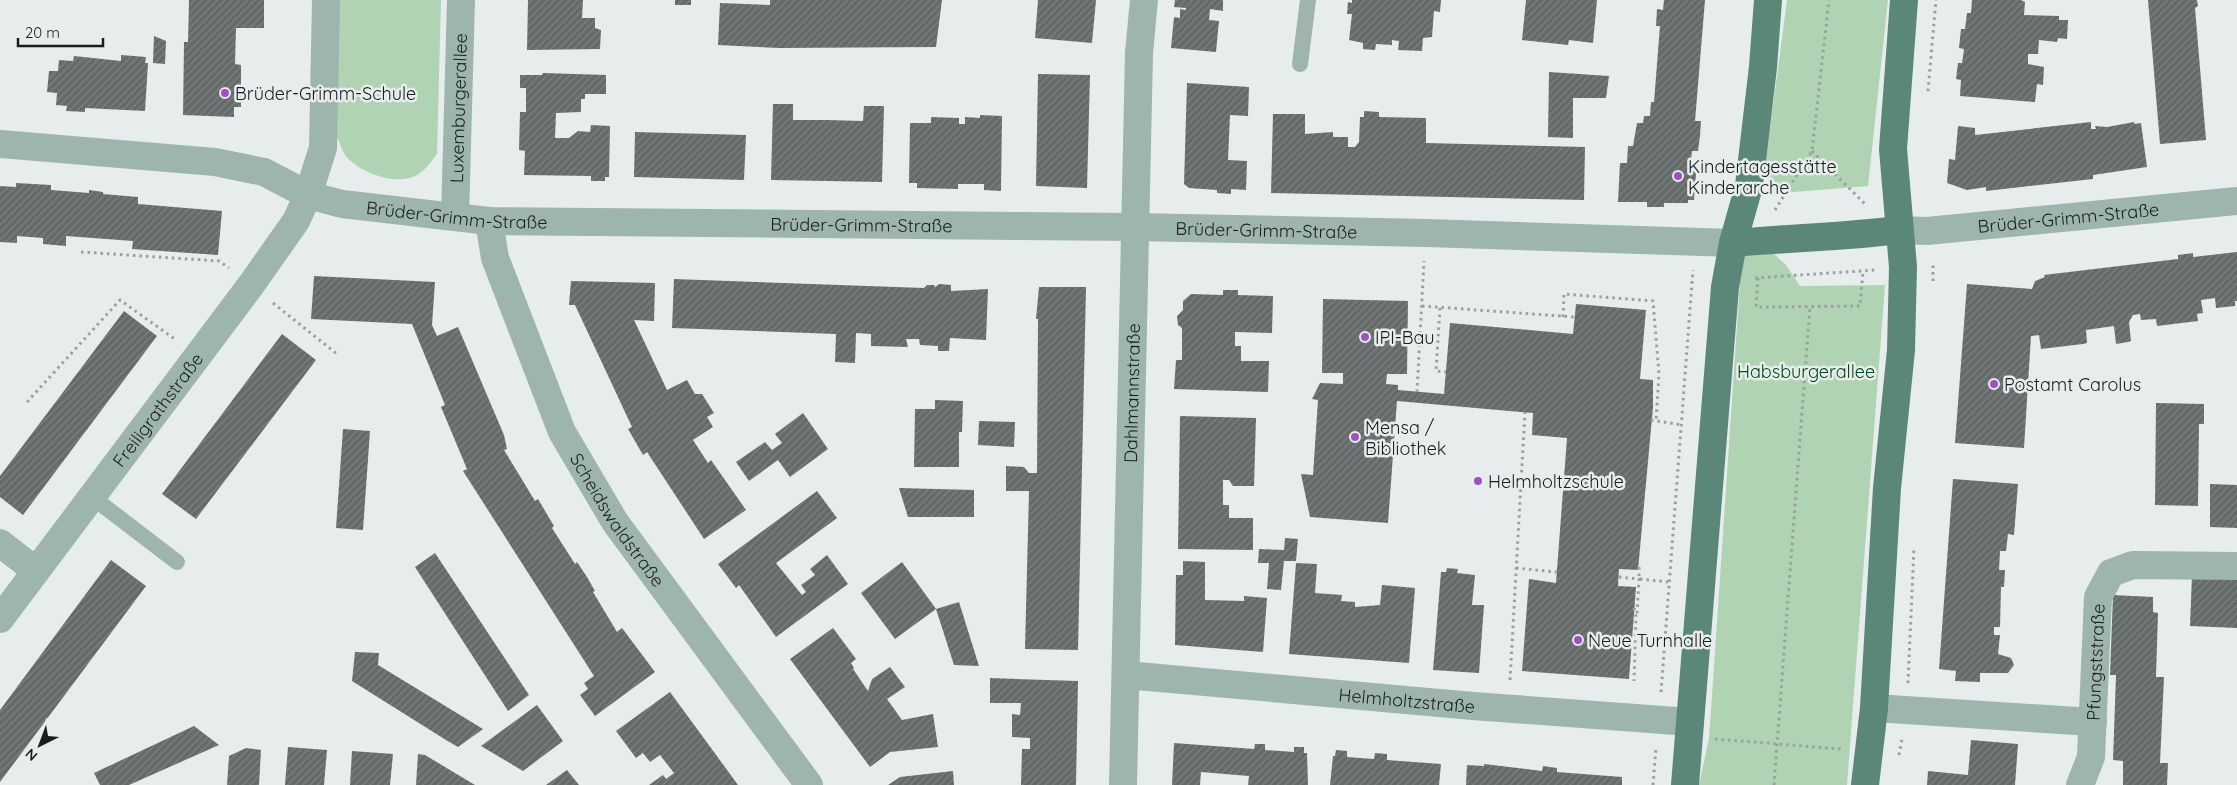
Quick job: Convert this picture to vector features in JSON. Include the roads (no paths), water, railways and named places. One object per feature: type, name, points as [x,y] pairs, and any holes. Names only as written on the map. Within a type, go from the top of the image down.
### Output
[{"type":"main road","points":[[1685,785],[1699,730],[1726,278],[1733,243],[1749,186],[1763,67],[1768,0]]},
{"type":"main road","points":[[1865,785],[1874,708],[1887,488],[1902,350],[1886,231],[1904,0]]},
{"type":"main road","points":[[1749,186],[1752,205],[1757,217],[1775,232],[1787,238]]},
{"type":"main road","points":[[1733,243],[1886,231]]},
{"type":"street","points":[[308,195],[323,148],[326,0]]},
{"type":"street","name":"Luxemburgerallee","points":[[455,217],[461,0]]},
{"type":"street","name":"Dahlmannstraße","points":[[1123,785],[1139,53],[1144,0]]},
{"type":"street","name":"Brüder-Grimm-Straße","points":[[0,144],[215,162],[264,172],[308,195],[342,204],[489,221],[1135,227],[1426,233],[1733,243]]},
{"type":"street","name":"Freiligrathstraße","points":[[0,619],[251,285],[296,221],[308,195]]},
{"type":"street","name":"Brüder-Grimm-Straße","points":[[1886,231],[1927,231],[2237,201]]},
{"type":"street","name":"Scheidswaldstraße","points":[[489,221],[494,258],[562,432],[615,522],[809,785]]},
{"type":"street","points":[[0,543],[36,571]]},
{"type":"street","name":"Pfungststraße","points":[[1874,708],[2093,722],[2098,597],[2111,572],[2133,565],[2237,566]]},
{"type":"street","name":"Helmholtzstraße","points":[[1126,675],[1508,708],[1699,730]]},
{"type":"street","points":[[2080,785],[2091,757],[2093,722]]},
{"type":"lane","points":[[1300,64],[1308,0]]},
{"type":"lane","points":[[92,497],[177,562]]},
{"type":"place","name":"Brüder-Grimm-Schule","points":[[225,93]]},
{"type":"place","name":"Kindertagesstätte Kinderarche","points":[[1678,176]]},
{"type":"place","name":"IPI-Bau","points":[[1365,337]]},
{"type":"place","name":"Postamt Carolus","points":[[1994,384]]},
{"type":"place","name":"Mensa / Bibliothek","points":[[1355,437]]},
{"type":"place","name":"Helmholtzschule","points":[[1478,481]]},
{"type":"place","name":"Neue Turnhalle","points":[[1578,640]]},
{"type":"park label","name":"Habsburgerallee","points":[[1806,371]]}]
